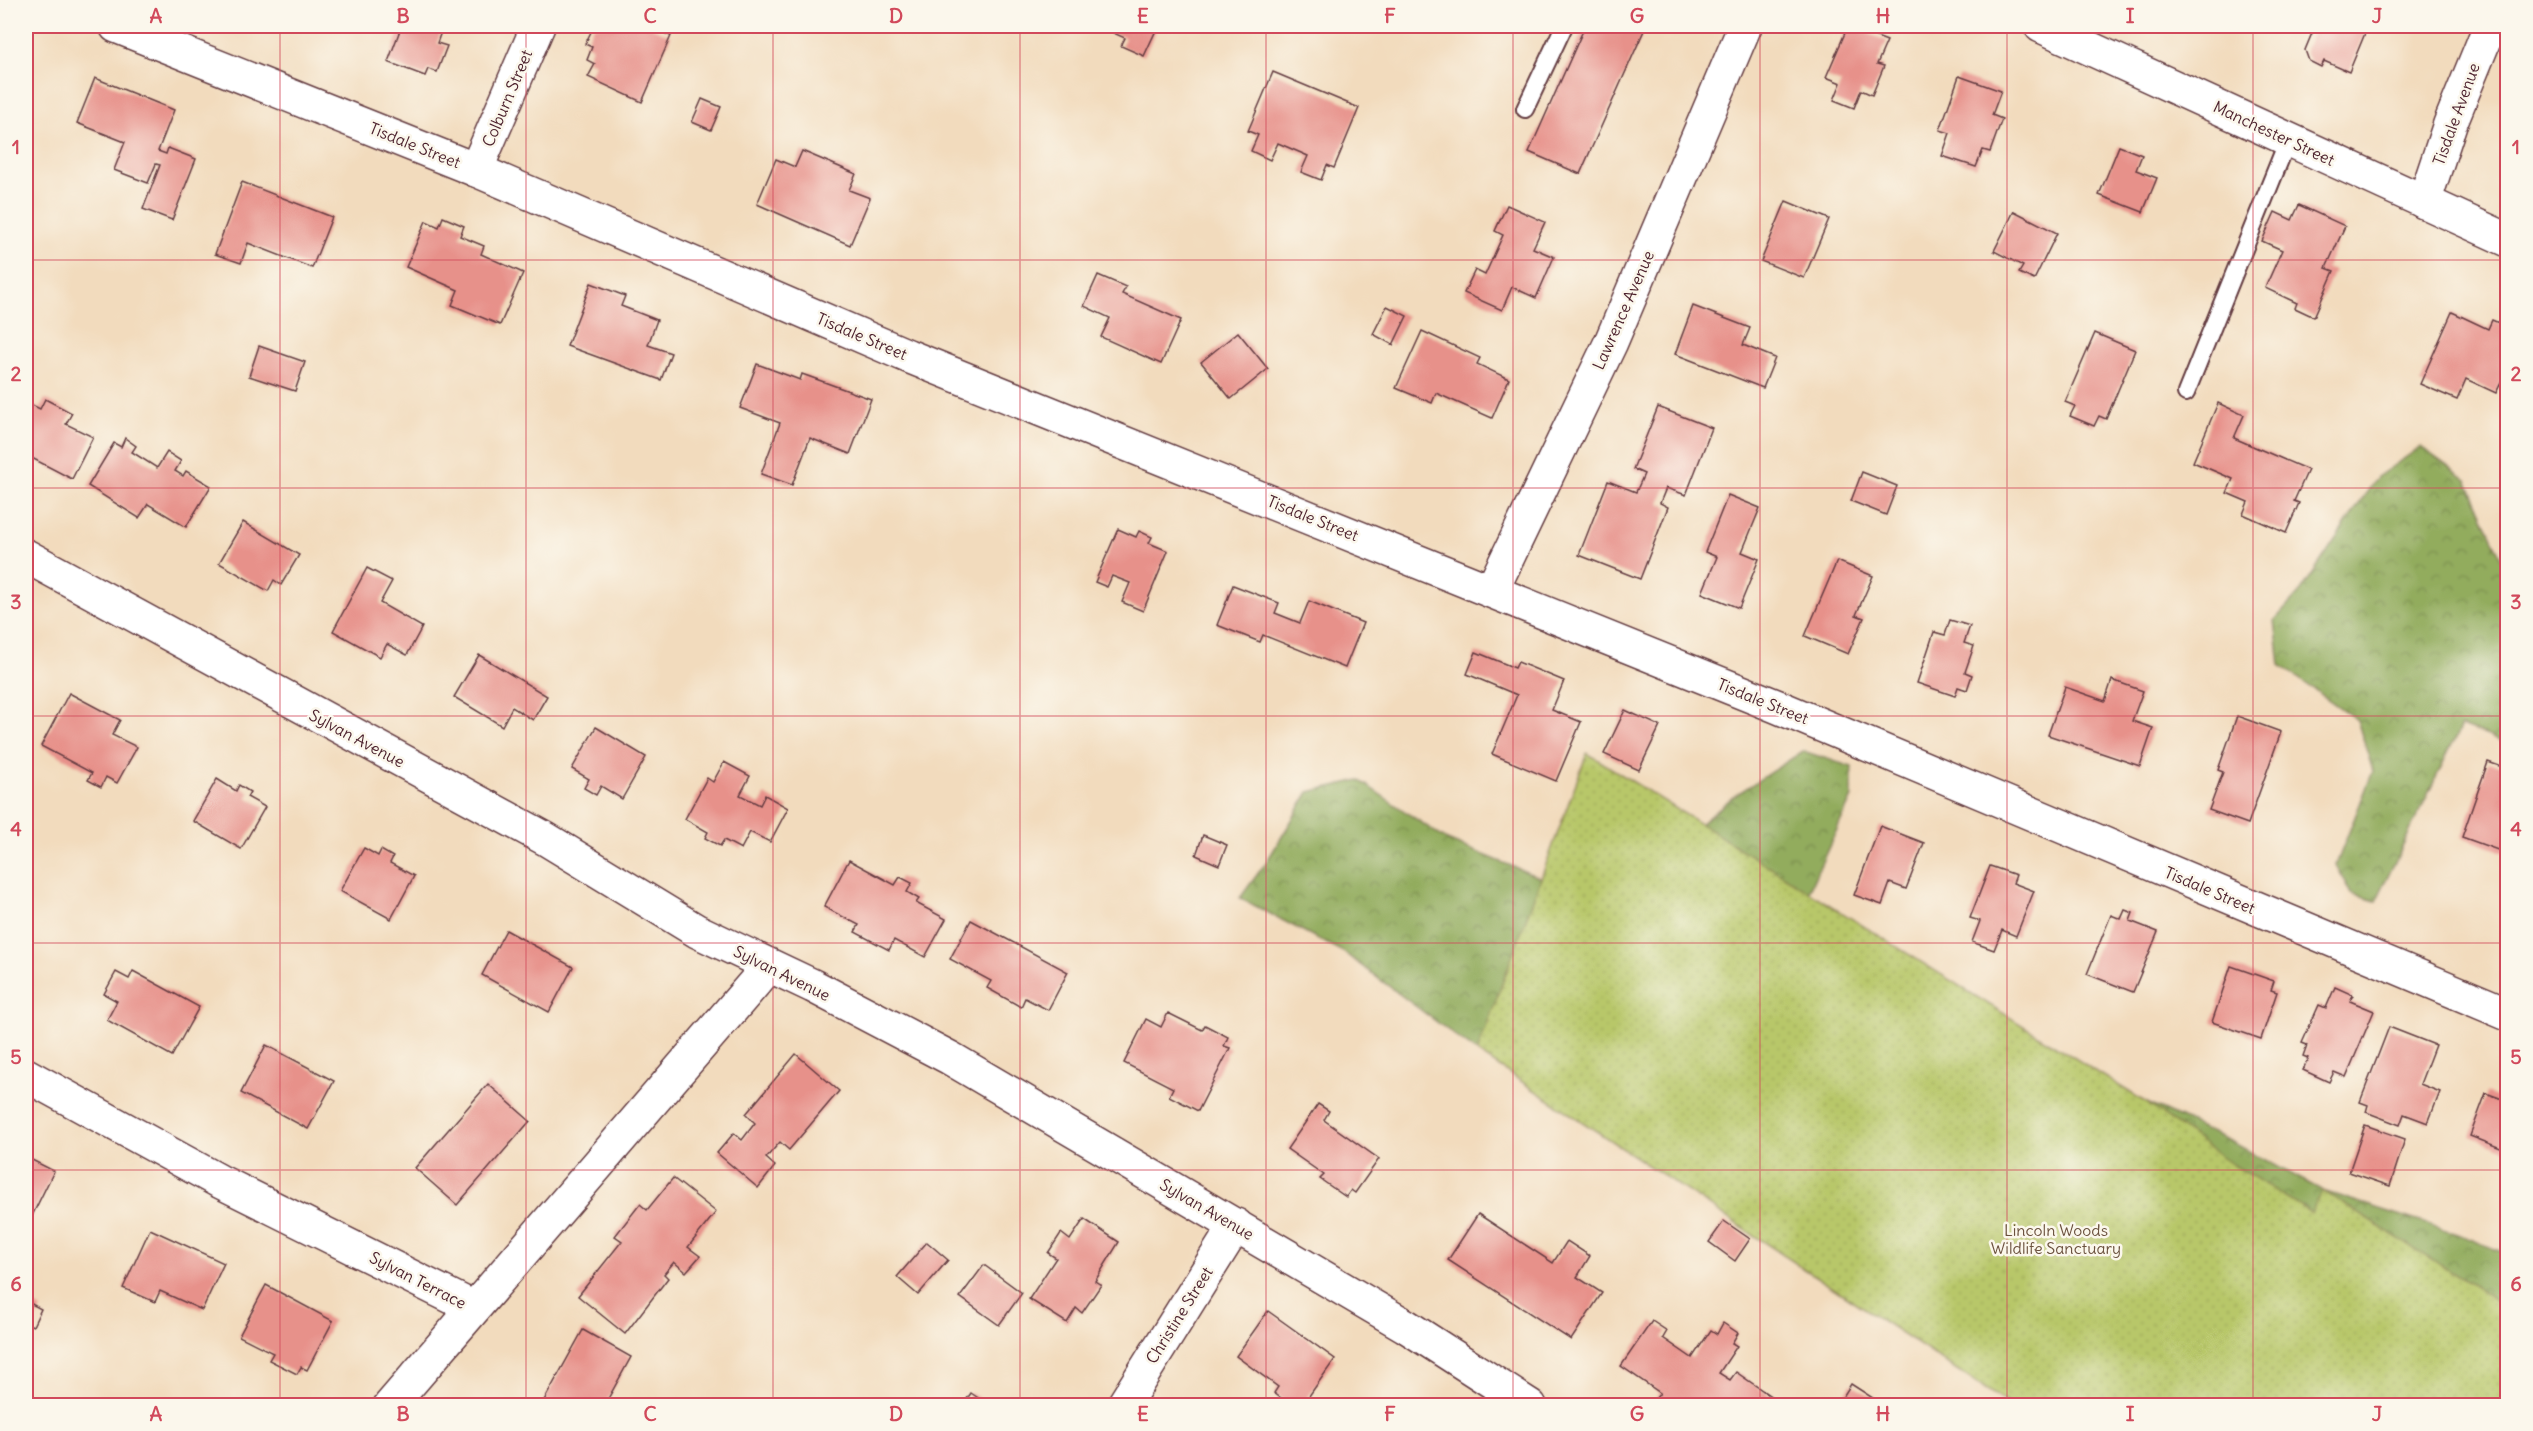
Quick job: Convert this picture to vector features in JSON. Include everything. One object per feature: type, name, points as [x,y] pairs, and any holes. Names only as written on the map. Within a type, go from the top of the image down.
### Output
[{"type":"street","name":"Tisdale Street","points":[[116,26],[476,170],[908,356],[1492,590],[1843,734],[2508,1014]]},
{"type":"street","name":"Colburn Street","points":[[476,170],[538,26]]},
{"type":"street","name":"Lawrence Avenue","points":[[1492,590],[1611,342],[1745,26]]},
{"type":"street","name":"Manchester Street","points":[[2041,26],[2508,240]]},
{"type":"street","name":"Tisdale Avenue","points":[[2424,202],[2450,124],[2490,26]]},
{"type":"street","name":"Sylvan Avenue","points":[[26,556],[546,839],[697,931],[950,1058],[1406,1326],[1530,1406]]},
{"type":"street","name":"Sylvan Terrace","points":[[26,1075],[219,1181],[474,1308],[770,966]]},
{"type":"street","name":"Christine Street","points":[[1123,1406],[1236,1225]]},
{"type":"street","points":[[390,1406],[474,1308]]},
{"type":"lane","points":[[1526,109],[1564,26]]},
{"type":"lane","points":[[2186,393],[2288,140]]},
{"type":"green space","points":[[2421,447],[2467,480],[2507,572],[2507,743],[2461,726],[2376,901],[2351,894],[2336,865],[2373,771],[2357,720],[2280,665],[2275,620],[2301,591],[2377,477]]},
{"type":"green space","name":"Lincoln Woods Wildlife Sanctuary","points":[[1803,751],[1852,767],[1852,797],[1808,892],[2145,1102],[2232,1142],[2323,1191],[2458,1234],[2507,1254],[2507,1405],[2010,1405],[1477,1052],[1343,952],[1240,898],[1267,861],[1309,792],[1359,780],[1447,840],[1541,878],[1662,844],[1700,824],[1734,796]]},
{"type":"green space","name":"Lincoln Woods Wildlife Sanctuary","points":[[1587,753],[2145,1102],[2229,1162],[2311,1213],[2323,1191],[2507,1307],[2507,1405],[2010,1405],[1477,1052]]},
{"type":"building","points":[[388,26],[443,26],[437,43],[447,46],[437,72],[428,69],[425,76],[388,62],[400,30]]},
{"type":"building","points":[[594,26],[648,26],[671,36],[642,102],[588,77],[595,64],[587,60],[592,47],[585,44]]},
{"type":"building","points":[[1098,26],[1158,26],[1144,56],[1121,46],[1125,38]]},
{"type":"building","points":[[1585,26],[1646,26],[1580,174],[1529,152]]},
{"type":"building","points":[[1848,26],[1887,41],[1877,64],[1884,66],[1872,95],[1861,90],[1854,108],[1834,100],[1841,83],[1826,77]]},
{"type":"building","points":[[2315,26],[2368,26],[2349,72],[2324,61],[2321,67],[2309,61],[2305,50]]},
{"type":"building","points":[[1273,72],[1359,108],[1334,168],[1327,165],[1321,180],[1301,172],[1308,156],[1278,143],[1270,160],[1251,151],[1258,135],[1248,131]]},
{"type":"building","points":[[1959,76],[2001,91],[1992,115],[2002,119],[1990,152],[1983,150],[1976,167],[1942,156],[1950,133],[1940,130]]},
{"type":"building","points":[[95,78],[174,110],[158,151],[166,154],[168,148],[196,159],[172,220],[143,209],[160,165],[156,164],[148,183],[114,170],[125,142],[77,123]]},
{"type":"building","points":[[702,99],[721,107],[711,130],[692,122]]},
{"type":"building","points":[[2119,146],[2142,155],[2136,170],[2157,178],[2143,212],[2099,195]]},
{"type":"building","points":[[802,151],[856,174],[849,190],[870,198],[850,245],[757,204],[776,159],[795,167]]},
{"type":"building","points":[[242,182],[332,217],[312,268],[248,243],[241,263],[215,254]]},
{"type":"building","points":[[1786,201],[1829,219],[1804,278],[1761,261]]},
{"type":"building","points":[[1507,205],[1545,222],[1533,248],[1554,257],[1536,298],[1512,287],[1502,310],[1464,293],[1475,270],[1485,275],[1503,235],[1495,231]]},
{"type":"building","points":[[2299,205],[2345,226],[2326,268],[2334,271],[2314,317],[2295,308],[2297,303],[2265,288],[2282,250],[2262,241],[2275,212],[2292,220]]},
{"type":"building","points":[[2014,211],[2057,233],[2034,280],[2019,273],[2023,266],[1994,251]]},
{"type":"building","points":[[443,217],[464,226],[460,236],[484,246],[481,254],[523,273],[500,325],[452,305],[458,290],[406,267],[426,221],[439,227]]},
{"type":"building","points":[[1098,275],[1126,287],[1122,294],[1181,320],[1161,364],[1101,337],[1110,318],[1084,306]]},
{"type":"building","points":[[591,283],[625,296],[621,306],[657,320],[648,345],[671,353],[661,380],[567,346]]},
{"type":"building","points":[[1387,306],[1407,316],[1393,345],[1373,334]]},
{"type":"building","points":[[1693,306],[1750,328],[1743,345],[1775,358],[1763,388],[1675,354]]},
{"type":"building","points":[[2452,312],[2488,329],[2492,320],[2508,327],[2508,368],[2496,393],[2466,379],[2457,400],[2420,384]]},
{"type":"building","points":[[1422,331],[1480,358],[1477,364],[1509,379],[1492,418],[1436,393],[1432,403],[1396,388]]},
{"type":"building","points":[[1238,332],[1268,369],[1231,399],[1201,362]]},
{"type":"building","points":[[2095,333],[2135,350],[2106,419],[2099,416],[2094,426],[2070,416],[2075,406],[2065,402]]},
{"type":"building","points":[[259,346],[305,362],[295,391],[249,376]]},
{"type":"building","points":[[757,364],[800,380],[802,374],[871,399],[850,454],[810,438],[792,485],[761,474],[780,423],[740,408]]},
{"type":"building","points":[[45,399],[72,413],[66,424],[93,437],[72,479],[26,455],[26,402],[40,409]]},
{"type":"building","points":[[2218,403],[2244,415],[2234,438],[2308,470],[2294,501],[2299,503],[2286,533],[2243,514],[2248,502],[2227,493],[2233,479],[2193,462]]},
{"type":"building","points":[[1658,407],[1712,428],[1686,495],[1666,488],[1660,503],[1668,507],[1640,579],[1579,555],[1608,481],[1636,492],[1644,474],[1633,469]]},
{"type":"building","points":[[125,438],[136,446],[132,452],[157,468],[167,452],[181,461],[175,471],[183,476],[186,471],[211,486],[186,527],[148,504],[139,518],[88,486],[114,443],[121,447]]},
{"type":"building","points":[[1862,472],[1897,486],[1886,515],[1851,501]]},
{"type":"building","points":[[1728,495],[1760,508],[1742,552],[1759,559],[1739,608],[1702,593],[1717,557],[1705,552]]},
{"type":"building","points":[[243,522],[299,555],[281,585],[274,580],[268,591],[219,563]]},
{"type":"building","points":[[1118,529],[1136,537],[1139,531],[1152,537],[1149,543],[1168,551],[1143,611],[1122,602],[1130,583],[1112,576],[1107,587],[1095,582]]},
{"type":"building","points":[[1837,561],[1873,576],[1856,615],[1864,618],[1848,654],[1805,636]]},
{"type":"building","points":[[367,568],[392,581],[380,603],[422,627],[407,655],[387,644],[380,657],[333,631]]},
{"type":"building","points":[[1233,585],[1279,603],[1275,613],[1300,623],[1309,601],[1363,623],[1345,668],[1263,635],[1260,642],[1217,625]]},
{"type":"building","points":[[1950,620],[1970,626],[1964,643],[1974,646],[1965,672],[1972,675],[1967,690],[1958,687],[1955,696],[1917,683],[1934,632],[1945,635]]},
{"type":"building","points":[[1476,652],[1515,668],[1518,662],[1564,681],[1552,710],[1581,722],[1556,781],[1492,754],[1517,695],[1467,674]]},
{"type":"building","points":[[479,655],[547,696],[533,720],[512,707],[502,726],[454,697]]},
{"type":"building","points":[[2112,680],[2143,691],[2132,721],[2153,728],[2140,766],[2048,735],[2065,687],[2105,701]]},
{"type":"building","points":[[69,693],[120,720],[112,735],[137,747],[117,783],[106,777],[101,787],[88,780],[92,773],[41,746]]},
{"type":"building","points":[[1625,710],[1660,726],[1639,770],[1604,754]]},
{"type":"building","points":[[2237,716],[2281,732],[2248,824],[2209,810],[2223,772],[2218,770]]},
{"type":"building","points":[[596,727],[646,757],[622,799],[601,786],[596,795],[584,788],[589,779],[572,769]]},
{"type":"building","points":[[724,762],[750,776],[740,795],[760,805],[765,795],[788,808],[770,842],[750,832],[741,849],[724,840],[720,846],[705,838],[708,832],[685,819],[707,778],[713,782]]},
{"type":"building","points":[[2488,762],[2508,769],[2506,853],[2462,837]]},
{"type":"building","points":[[217,779],[236,791],[239,785],[250,792],[247,797],[265,807],[241,849],[193,821]]},
{"type":"building","points":[[1880,826],[1924,843],[1906,889],[1890,883],[1882,905],[1854,895]]},
{"type":"building","points":[[1203,835],[1227,845],[1219,865],[1196,855]]},
{"type":"building","points":[[364,848],[378,856],[381,850],[393,857],[390,863],[414,876],[391,919],[340,891]]},
{"type":"building","points":[[849,860],[895,885],[900,877],[912,883],[907,892],[919,899],[916,903],[946,919],[925,957],[894,940],[889,950],[855,932],[859,925],[824,907]]},
{"type":"building","points":[[1990,866],[2016,875],[2013,883],[2034,891],[2016,936],[2002,930],[1994,950],[1972,942],[1980,921],[1970,918]]},
{"type":"building","points":[[2125,910],[2133,913],[2130,921],[2158,932],[2133,992],[2087,974],[2111,915],[2121,919]]},
{"type":"building","points":[[971,920],[1068,972],[1048,1010],[1025,998],[1021,1007],[987,988],[991,981],[950,959]]},
{"type":"building","points":[[506,930],[573,967],[549,1012],[482,975]]},
{"type":"building","points":[[2231,966],[2274,981],[2271,990],[2277,992],[2261,1039],[2212,1022]]},
{"type":"building","points":[[133,971],[199,1007],[172,1056],[107,1020],[117,1001],[104,994],[116,972],[129,979]]},
{"type":"building","points":[[2335,987],[2353,995],[2350,1001],[2374,1011],[2346,1077],[2334,1072],[2329,1082],[2303,1070],[2308,1058],[2303,1056],[2307,1045],[2302,1043],[2319,1005],[2326,1008]]},
{"type":"building","points":[[1168,1013],[1202,1030],[1205,1025],[1228,1037],[1224,1046],[1230,1048],[1198,1111],[1169,1096],[1173,1088],[1124,1063],[1146,1019],[1161,1027]]},
{"type":"building","points":[[2389,1027],[2435,1045],[2420,1084],[2440,1092],[2428,1123],[2404,1114],[2400,1125],[2366,1112],[2368,1105],[2360,1102]]},
{"type":"building","points":[[266,1045],[334,1081],[308,1129],[241,1093]]},
{"type":"building","points":[[796,1054],[839,1091],[789,1150],[780,1142],[766,1158],[775,1166],[758,1188],[717,1153],[734,1133],[742,1140],[755,1123],[746,1114]]},
{"type":"building","points":[[488,1084],[530,1121],[457,1205],[415,1168]]},
{"type":"building","points":[[2486,1093],[2508,1101],[2508,1151],[2470,1136]]},
{"type":"building","points":[[1318,1104],[1329,1111],[1324,1120],[1379,1159],[1355,1193],[1351,1190],[1346,1197],[1320,1179],[1324,1175],[1287,1149]]},
{"type":"building","points":[[2365,1125],[2405,1139],[2390,1186],[2349,1172]]},
{"type":"building","points":[[26,1157],[54,1171],[26,1228]]},
{"type":"building","points":[[673,1178],[716,1212],[688,1247],[700,1256],[686,1272],[674,1262],[664,1274],[668,1278],[625,1334],[578,1296],[622,1241],[615,1236],[640,1204],[647,1210]]},
{"type":"building","points":[[1478,1214],[1553,1263],[1567,1241],[1590,1256],[1577,1277],[1602,1293],[1571,1340],[1448,1260]]},
{"type":"building","points":[[1084,1219],[1119,1242],[1095,1281],[1101,1285],[1082,1313],[1076,1308],[1067,1323],[1029,1299],[1056,1258],[1048,1253],[1061,1233],[1070,1240]]},
{"type":"building","points":[[1724,1221],[1750,1239],[1735,1261],[1709,1242]]},
{"type":"building","points":[[150,1229],[224,1263],[202,1310],[160,1291],[155,1302],[123,1288]]},
{"type":"building","points":[[927,1242],[948,1260],[918,1295],[897,1277]]},
{"type":"building","points":[[984,1265],[1022,1293],[999,1325],[960,1297]]},
{"type":"building","points":[[266,1285],[333,1321],[307,1370],[301,1367],[297,1374],[269,1360],[273,1353],[239,1336]]},
{"type":"building","points":[[26,1301],[41,1309],[33,1326],[26,1323]]},
{"type":"building","points":[[1268,1311],[1335,1359],[1302,1406],[1292,1406],[1274,1393],[1278,1387],[1236,1356]]},
{"type":"building","points":[[1652,1321],[1667,1331],[1663,1338],[1692,1358],[1711,1330],[1717,1334],[1723,1323],[1738,1333],[1732,1343],[1737,1346],[1719,1373],[1730,1380],[1736,1372],[1779,1402],[1776,1406],[1667,1406],[1656,1398],[1660,1393],[1621,1366]]},
{"type":"building","points":[[583,1330],[631,1357],[604,1406],[541,1406]]},
{"type":"building","points":[[1851,1384],[1879,1402],[1877,1406],[1837,1406]]},
{"type":"building","points":[[971,1393],[990,1406],[962,1406]]}]
